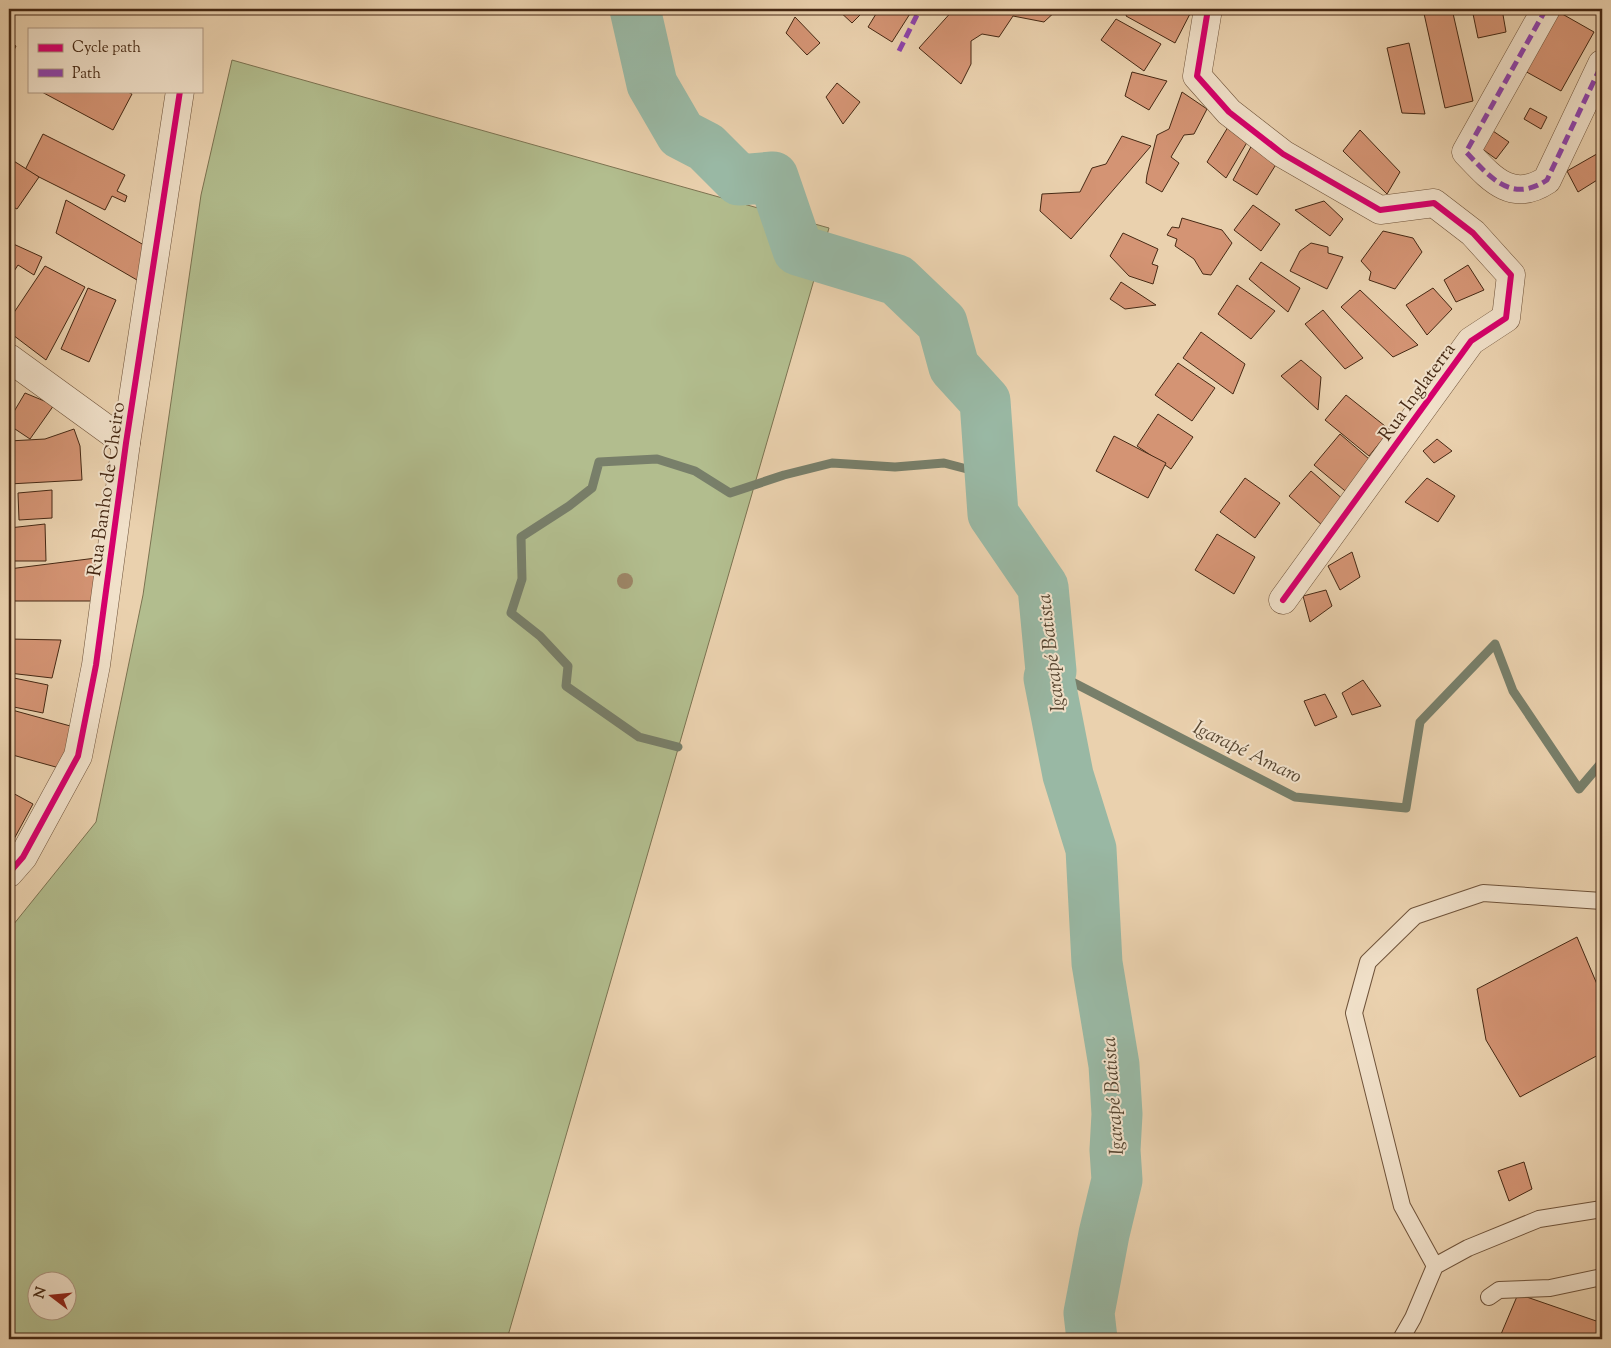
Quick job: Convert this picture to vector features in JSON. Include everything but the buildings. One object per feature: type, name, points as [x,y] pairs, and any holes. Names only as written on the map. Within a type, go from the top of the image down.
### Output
[{"type":"street","name":"Rua Inglaterra","points":[[1208,9],[1197,76],[1229,112],[1283,154],[1380,210],[1434,203],[1473,233],[1511,275],[1506,318],[1471,341],[1283,600]]},
{"type":"street","points":[[1546,9],[1466,152],[1493,181],[1523,190],[1536,188],[1547,180],[1602,64]]},
{"type":"street","name":"Rua Banho de Cheiro","points":[[9,873],[23,857],[78,756],[96,665],[126,443],[180,92]]},
{"type":"street","points":[[9,358],[126,443]]},
{"type":"lane","points":[[1435,1266],[1402,1206],[1354,1013],[1368,962],[1415,916],[1483,893],[1602,901]]},
{"type":"lane","points":[[1401,1339],[1413,1318],[1435,1266],[1468,1248],[1539,1219],[1602,1209]]},
{"type":"lane","points":[[1489,1297],[1499,1290],[1550,1288],[1602,1277]]},
{"type":"green space","points":[[232,60],[829,228],[507,1339],[15,1339],[9,1337],[9,930],[96,822],[143,595],[201,195]]},
{"type":"waterway","name":"Igarapé Batista","points":[[635,9],[652,84],[681,134],[706,147],[739,180],[773,177],[798,250],[897,280],[942,323],[954,367],[985,401],[993,514],[1043,587],[1051,671],[1049,678],[1068,775],[1091,849],[1097,963],[1114,1065],[1117,1114],[1115,1150],[1117,1180],[1104,1234],[1089,1313],[1092,1339]]},
{"type":"waterway","points":[[678,747],[639,737],[566,686],[568,666],[540,636],[511,613],[522,579],[521,537],[569,506],[592,488],[599,462],[657,459],[695,471],[730,493],[784,475],[832,463],[895,467],[944,463],[990,475]]},
{"type":"waterway","name":"Igarapé Amaro","points":[[1051,671],[1295,797],[1406,808],[1420,722],[1495,644],[1513,691],[1579,789],[1602,762]]},
{"type":"marked path","points":[[899,51],[920,9]]},
{"type":"marked path","points":[[1546,9],[1466,152],[1484,170],[1502,184],[1512,188],[1534,187],[1547,180],[1602,64]]},
{"type":"cycle path","points":[[1208,9],[1197,76],[1229,112],[1283,154],[1380,210],[1434,203],[1473,233],[1511,275],[1506,318],[1471,341],[1283,600]]},
{"type":"cycle path","points":[[9,873],[23,857],[78,756],[96,665],[126,443],[180,92]]}]
